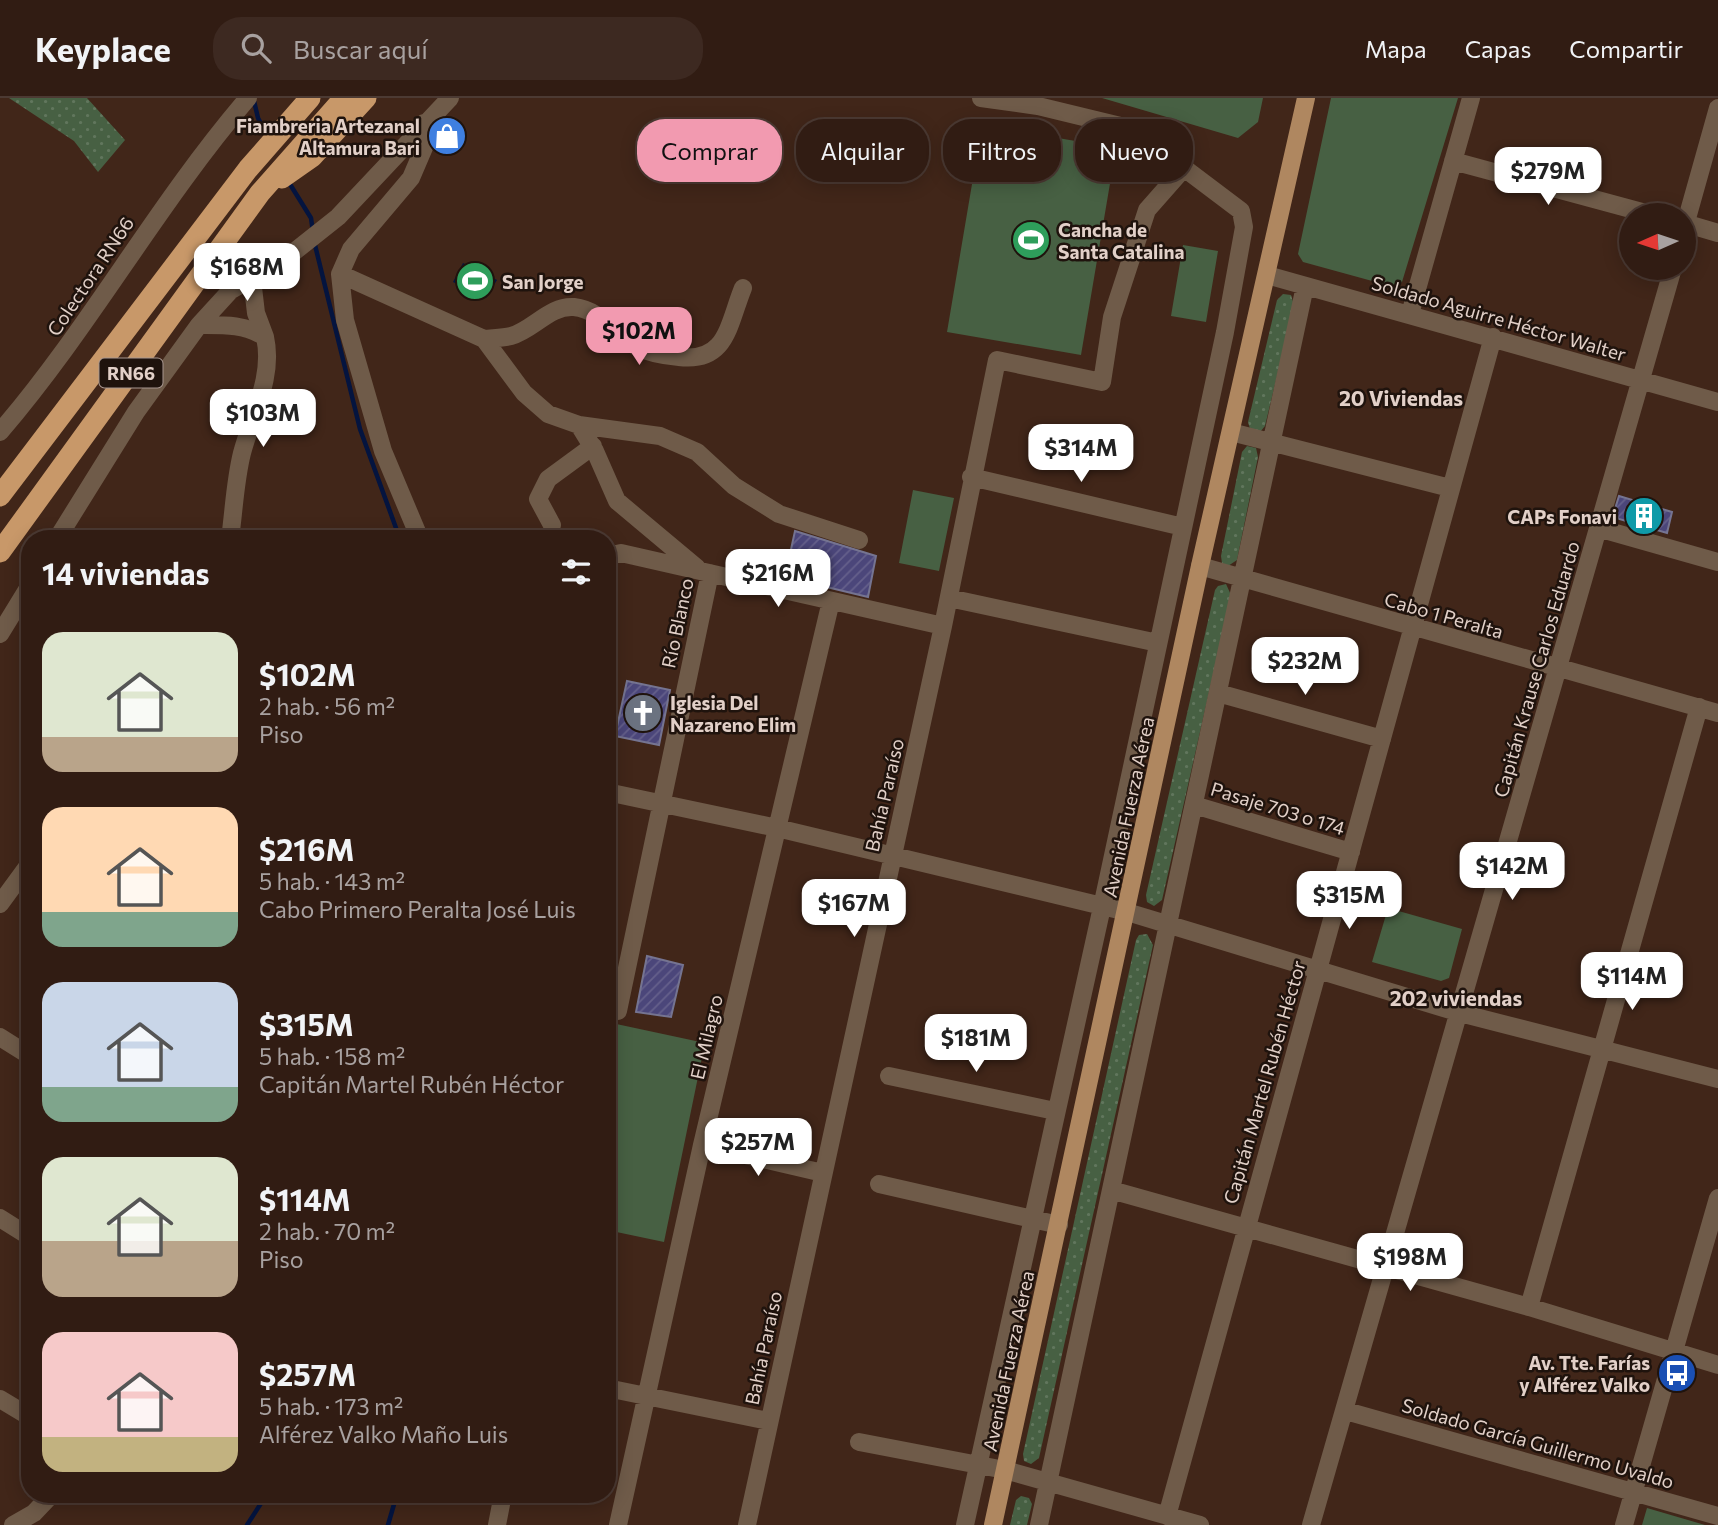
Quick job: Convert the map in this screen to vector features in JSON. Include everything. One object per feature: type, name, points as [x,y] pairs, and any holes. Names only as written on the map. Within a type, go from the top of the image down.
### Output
[{"type":"highway","name":"RN66","points":[[0,496],[248,169],[310,98]]},
{"type":"highway","name":"RN66","points":[[0,552],[265,190],[300,157],[344,98]]},
{"type":"highway","points":[[300,157],[366,98]]},
{"type":"main road","name":"Avenida Fuerza Aérea","points":[[993,1525],[1200,566],[1306,98]]},
{"type":"street","name":"Colectora RN66","points":[[0,432],[88,319],[211,141],[248,98]]},
{"type":"street","points":[[63,530],[136,412],[216,325],[231,290],[280,263],[338,217],[450,98]]},
{"type":"street","points":[[981,98],[1038,106],[1092,119]]},
{"type":"street","points":[[1410,314],[1471,98]]},
{"type":"street","points":[[1691,203],[1718,108]]},
{"type":"street","points":[[416,530],[383,452],[345,320],[340,274],[351,249],[411,178],[426,143],[424,123]]},
{"type":"street","points":[[1453,161],[1619,206]]},
{"type":"street","points":[[965,1525],[1102,907],[1244,227],[1241,211],[1193,175]]},
{"type":"street","name":"Bahía Paraíso","points":[[747,1525],[943,626],[971,477],[997,360],[1102,382],[1112,317],[1147,210],[1157,194],[1169,182]]},
{"type":"street","points":[[1696,228],[1718,233]]},
{"type":"street","points":[[340,274],[484,339],[532,400],[548,414],[579,425],[660,436],[685,446],[697,452],[734,486],[779,514],[859,540]]},
{"type":"street","name":"Soldado Aguirre Héctor Walter","points":[[1267,275],[1718,402]]},
{"type":"street","points":[[231,530],[242,452],[266,375],[269,356],[255,307],[252,279]]},
{"type":"street","name":"Capitán Krause Carlos Eduardo","points":[[1311,1525],[1388,1266],[1669,280]]},
{"type":"street","points":[[1039,1525],[1219,693],[1269,441],[1305,286]]},
{"type":"street","points":[[484,339],[513,335],[553,311],[571,306],[590,310],[637,346],[667,356],[698,360],[713,354],[720,345],[744,288]]},
{"type":"street","points":[[216,325],[253,330],[265,337]]},
{"type":"street","name":"Capitán Martel Rubén Héctor","points":[[1167,1516],[1493,337]]},
{"type":"street","points":[[579,425],[593,446],[617,501],[664,543],[706,573]]},
{"type":"street","points":[[1231,432],[1450,488]]},
{"type":"street","points":[[552,524],[538,499],[548,479],[593,446]]},
{"type":"street","points":[[971,477],[1182,527]]},
{"type":"street","points":[[1598,528],[1718,562]]},
{"type":"street","points":[[616,554],[943,626]]},
{"type":"street","name":"Cabo 1 Peralta","points":[[1200,566],[1718,713]]},
{"type":"street","name":"Río Blanco","points":[[618,1011],[706,573]]},
{"type":"street","points":[[949,598],[1158,643]]},
{"type":"street","points":[[0,634],[21,600]]},
{"type":"street","name":"El Milagro","points":[[618,1525],[702,1145],[831,601]]},
{"type":"street","points":[[1219,693],[1382,739]]},
{"type":"street","points":[[1529,1307],[1699,707]]},
{"type":"street","points":[[616,794],[777,828],[1127,912],[1460,1013],[1718,1079]]},
{"type":"street","name":"Pasaje 703 o 174","points":[[1194,805],[1351,852]]},
{"type":"street","points":[[0,904],[21,878]]},
{"type":"street","points":[[0,1037],[21,1050]]},
{"type":"street","points":[[889,1076],[1055,1111]]},
{"type":"street","points":[[702,1145],[823,1173]]},
{"type":"street","points":[[879,1185],[1059,1225]]},
{"type":"street","points":[[1111,1190],[1388,1266],[1718,1365]]},
{"type":"street","points":[[1624,1525],[1718,1202]]},
{"type":"street","points":[[0,1218],[21,1231]]},
{"type":"street","points":[[616,1390],[768,1422]]},
{"type":"street","points":[[0,1399],[21,1412]]},
{"type":"street","name":"Soldado García Guillermo Uvaldo","points":[[1346,1410],[1718,1516]]},
{"type":"street","points":[[859,1443],[977,1467],[1005,1470],[1200,1525]]},
{"type":"street","points":[[13,1525],[34,1513],[43,1503]]},
{"type":"street","points":[[497,1525],[501,1503]]},
{"type":"green space","points":[[9,98],[87,98],[125,140],[98,172],[74,141]]},
{"type":"green space","points":[[1102,98],[1263,98],[1258,122],[1238,138],[1193,125],[1193,119],[1173,119]]},
{"type":"green space","points":[[1331,98],[1458,98],[1402,282],[1394,287],[1303,262],[1298,254]]},
{"type":"green space","name":"Cancha de Santa Catalina","points":[[1061,139],[1075,141],[1075,182],[1110,182],[1081,355],[947,332],[972,182],[1061,182]]},
{"type":"green space","points":[[1183,245],[1218,251],[1206,322],[1171,316]]},
{"type":"green space","points":[[1283,294],[1291,295],[1294,305],[1265,426],[1260,432],[1250,429],[1248,422],[1277,300]]},
{"type":"green space","points":[[1247,446],[1256,448],[1258,457],[1237,560],[1228,566],[1222,563],[1221,556],[1242,452]]},
{"type":"green space","points":[[913,490],[954,498],[939,571],[899,563]]},
{"type":"green space","points":[[1226,584],[1231,595],[1162,900],[1154,906],[1147,902],[1146,895],[1215,590]]},
{"type":"green space","points":[[1388,908],[1462,929],[1449,978],[1441,981],[1372,962]]},
{"type":"green space","points":[[1147,934],[1153,945],[1039,1458],[1031,1464],[1024,1461],[1023,1454],[1136,940],[1139,935]]},
{"type":"green space","points":[[616,1024],[705,1043],[664,1242],[616,1232]]},
{"type":"green space","points":[[1021,1496],[1029,1498],[1032,1504],[1027,1525],[1010,1525],[1016,1500]]},
{"type":"green space","points":[[1647,1508],[1705,1525],[1642,1525]]},
{"type":"water","name":"San Jorge","points":[[463,263],[497,280],[486,298],[453,282]]},
{"type":"building","name":"CAPs Fonavi","points":[[1619,496],[1672,512],[1667,533],[1619,519],[1614,512]]},
{"type":"building","points":[[795,531],[876,556],[868,597],[785,577]]},
{"type":"building","name":"Iglesia Del Nazareno Elim","points":[[627,681],[670,690],[659,745],[616,736]]},
{"type":"building","points":[[647,956],[683,965],[671,1017],[636,1012]]},
{"type":"waterway","points":[[254,101],[258,118],[267,135]]},
{"type":"waterway","points":[[288,181],[311,218],[313,232]]},
{"type":"waterway","points":[[314,241],[360,429],[397,530]]},
{"type":"waterway","points":[[247,1525],[261,1503]]},
{"type":"waterway","points":[[388,1525],[394,1503]]},
{"type":"place","name":"Fiambreria Artezanal Altamura Bari","points":[[447,136]]},
{"type":"place","name":"Cancha de Santa Catalina","points":[[1031,240]]},
{"type":"place","name":"San Jorge","points":[[475,281]]},
{"type":"place","name":"CAPs Fonavi","points":[[1644,516]]},
{"type":"place","name":"Iglesia Del Nazareno Elim","points":[[643,713]]},
{"type":"place","name":"Av. Tte. Farías y Alférez Valko","points":[[1677,1373]]},
{"type":"district","name":"20 Viviendas","points":[[1401,397]]},
{"type":"district","name":"202 viviendas","points":[[1456,997]]}]
